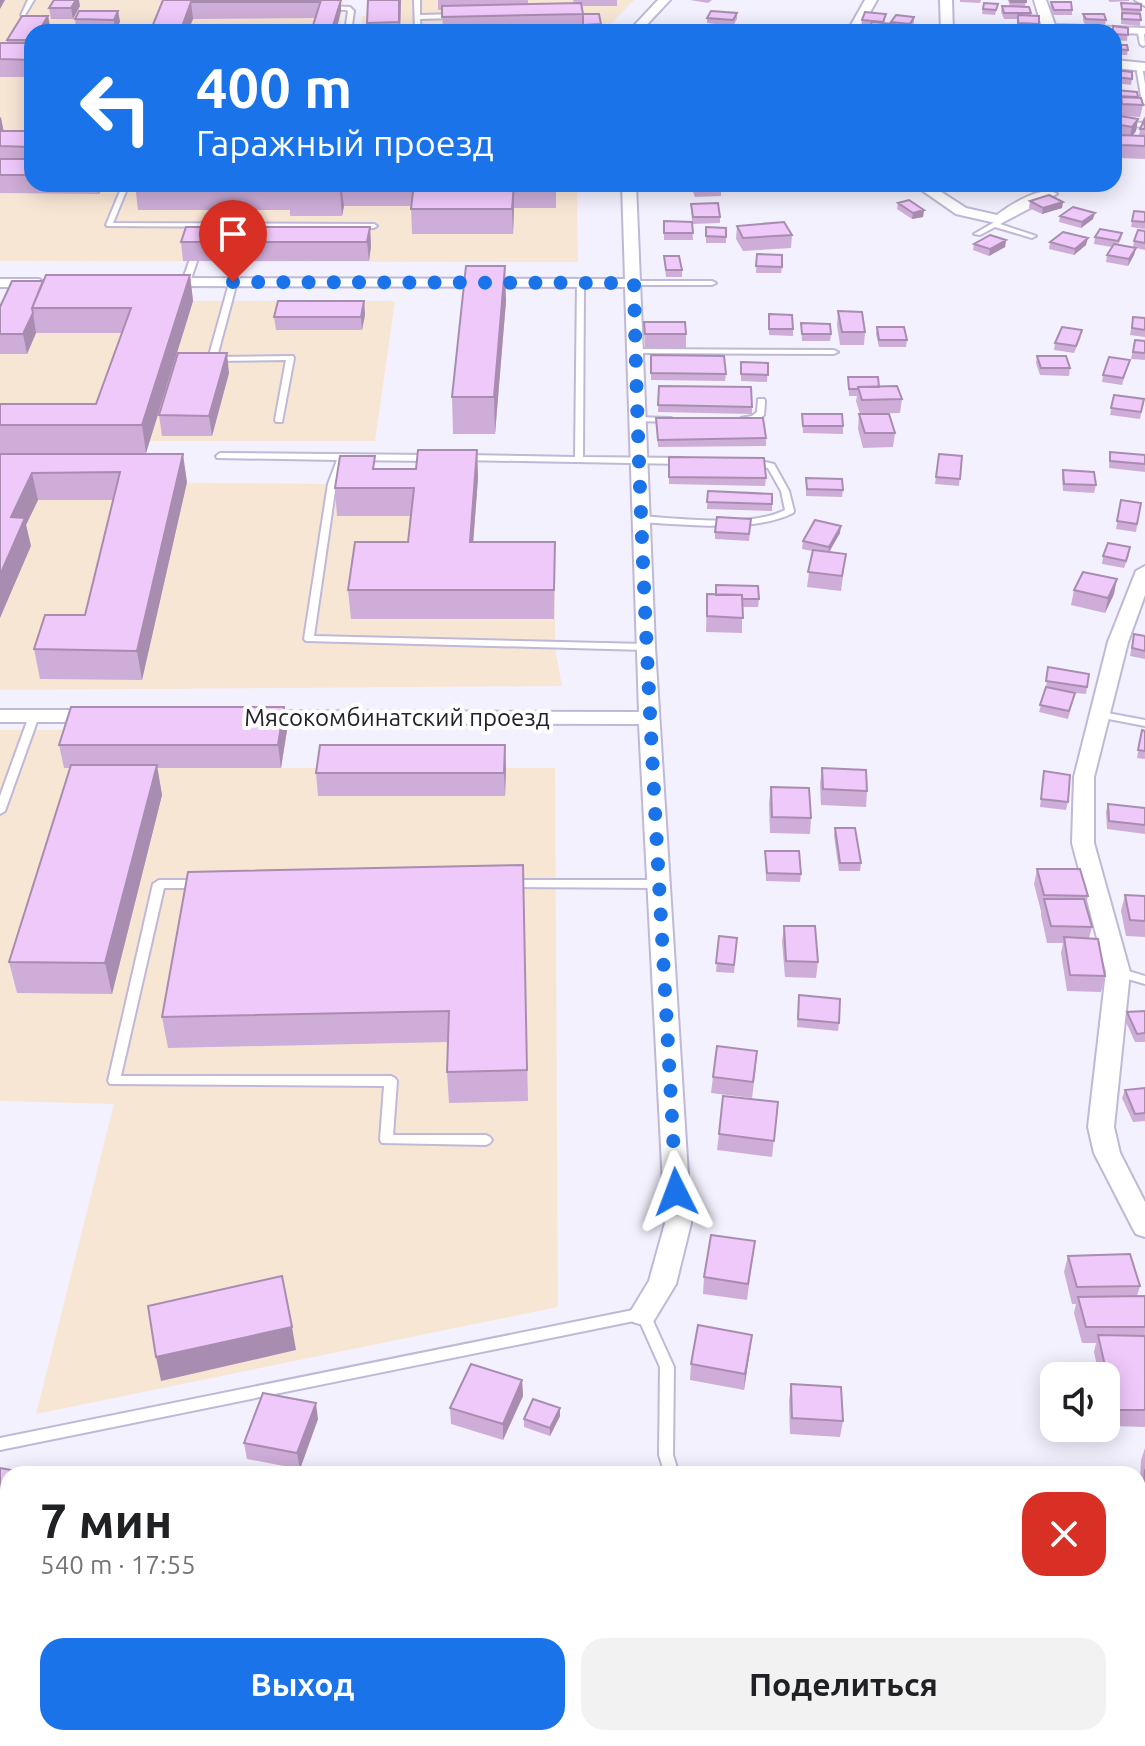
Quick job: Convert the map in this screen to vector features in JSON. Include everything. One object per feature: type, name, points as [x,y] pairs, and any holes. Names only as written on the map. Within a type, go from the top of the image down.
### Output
[{"type":"street","points":[[642,24],[664,0]]},
{"type":"street","points":[[858,24],[871,0]]},
{"type":"street","points":[[946,0],[947,24]]},
{"type":"street","points":[[1040,0],[1047,24]]},
{"type":"street","points":[[1122,39],[1144,42]]},
{"type":"street","points":[[1122,65],[1142,66]]},
{"type":"street","points":[[629,192],[645,647],[678,1223],[662,1284],[643,1314]]},
{"type":"street","points":[[932,192],[961,211],[997,222],[1015,208],[1050,194],[1047,192]]},
{"type":"street","points":[[138,282],[634,283]]},
{"type":"street","points":[[7,286],[59,283]]},
{"type":"street","points":[[1145,571],[1140,603],[1118,642],[1084,777],[1083,843],[1118,972],[1101,1127],[1107,1153],[1145,1227]]},
{"type":"street","points":[[0,716],[113,716]]},
{"type":"street","name":"Мясокомбинатский проезд","points":[[239,717],[649,718]]},
{"type":"lane","points":[[23,14],[31,0]]},
{"type":"lane","points":[[417,0],[417,24]]},
{"type":"lane","points":[[315,7],[348,8],[351,11],[349,24]]},
{"type":"lane","points":[[417,17],[462,16]]},
{"type":"lane","points":[[1142,66],[1145,102]]},
{"type":"lane","points":[[1122,124],[1145,125]]},
{"type":"lane","points":[[123,192],[109,225],[374,226]]},
{"type":"lane","points":[[978,234],[997,222],[1032,236]]},
{"type":"lane","points":[[201,236],[205,225]]},
{"type":"lane","points":[[186,282],[193,261]]},
{"type":"lane","points":[[233,282],[212,359],[290,358],[279,420]]},
{"type":"lane","points":[[579,459],[580,283]]},
{"type":"lane","points":[[634,283],[712,283]]},
{"type":"lane","points":[[635,351],[834,352]]},
{"type":"lane","points":[[729,420],[755,418],[761,413],[761,401]]},
{"type":"lane","points":[[636,419],[683,420]]},
{"type":"lane","points":[[220,456],[437,458]]},
{"type":"lane","points":[[342,457],[332,484],[309,639],[555,648],[645,647]]},
{"type":"lane","points":[[452,458],[699,461]]},
{"type":"lane","points":[[639,519],[769,520],[787,515],[790,511],[785,491],[771,466],[745,462]]},
{"type":"lane","points":[[1102,715],[1145,723]]},
{"type":"lane","points":[[0,811],[34,716]]},
{"type":"lane","points":[[207,884],[159,884],[114,1081],[391,1081],[386,1140],[486,1140]]},
{"type":"lane","points":[[492,884],[660,884]]},
{"type":"lane","points":[[1118,972],[1145,980]]},
{"type":"lane","points":[[0,1444],[643,1314],[667,1367],[666,1455],[669,1466]]},
{"type":"shaded area","points":[[0,0],[343,0],[340,24],[24,24],[24,192],[577,192],[578,262],[0,261]]},
{"type":"shaded area","points":[[371,0],[634,0],[611,24],[362,24],[362,16],[370,16]]},
{"type":"shaded area","points":[[0,301],[395,301],[375,441],[150,441],[0,453]]},
{"type":"shaded area","points":[[478,478],[472,570],[555,570],[555,648],[562,686],[0,690],[0,481],[342,484]]},
{"type":"shaded area","points":[[0,730],[287,730],[281,768],[555,768],[558,1307],[36,1414],[114,1104],[0,1101]]},
{"type":"building","points":[[54,0],[76,0],[71,8],[49,8]]},
{"type":"building","points":[[163,0],[319,0],[191,2],[183,24],[153,24]]},
{"type":"building","points":[[321,0],[341,0],[334,24],[314,24]]},
{"type":"building","points":[[368,0],[399,0],[399,22],[367,23]]},
{"type":"building","points":[[1051,2],[1071,2],[1072,10],[1054,10]]},
{"type":"building","points":[[581,3],[583,14],[442,17],[442,6]]},
{"type":"building","points":[[984,3],[998,4],[996,10],[983,9]]},
{"type":"building","points":[[1121,3],[1141,4],[1141,10],[1122,9]]},
{"type":"building","points":[[1002,6],[1029,7],[1031,13],[1004,13]]},
{"type":"building","points":[[79,11],[118,11],[114,20],[75,19]]},
{"type":"building","points":[[711,11],[737,13],[733,20],[707,18]]},
{"type":"building","points":[[865,12],[886,14],[883,22],[862,20]]},
{"type":"building","points":[[1122,13],[1140,14],[1141,20],[1122,19]]},
{"type":"building","points":[[583,14],[599,14],[601,24],[583,24]]},
{"type":"building","points":[[1083,14],[1104,14],[1106,20],[1086,19]]},
{"type":"building","points":[[896,15],[914,17],[910,24],[891,22]]},
{"type":"building","points":[[1018,15],[1039,16],[1039,24],[1018,23]]},
{"type":"building","points":[[22,16],[48,16],[43,24],[24,24],[24,40],[7,40]]},
{"type":"building","points":[[1122,27],[1128,28],[1128,35],[1122,35]]},
{"type":"building","points":[[0,43],[24,43],[24,60],[0,59]]},
{"type":"building","points":[[1122,71],[1132,72],[1132,79],[1122,78]]},
{"type":"building","points":[[1122,91],[1137,92],[1138,97],[1122,96]]},
{"type":"building","points":[[1122,97],[1141,98],[1143,105],[1122,104]]},
{"type":"building","points":[[1122,116],[1138,119],[1132,127],[1122,125]]},
{"type":"building","points":[[0,131],[24,131],[24,147],[0,146]]},
{"type":"building","points":[[1122,135],[1145,136],[1145,146],[1122,145]]},
{"type":"building","points":[[0,159],[24,159],[24,175],[0,175]]},
{"type":"building","points":[[413,192],[513,192],[512,209],[411,209]]},
{"type":"building","points":[[1049,195],[1063,202],[1043,208],[1030,201]]},
{"type":"building","points":[[909,200],[924,210],[913,213],[898,203]]},
{"type":"building","points":[[718,203],[720,217],[693,217],[691,204]]},
{"type":"building","points":[[1073,207],[1095,213],[1082,222],[1060,216]]},
{"type":"building","points":[[1134,211],[1145,212],[1145,222],[1132,221]]},
{"type":"building","points":[[664,221],[692,222],[693,233],[664,233]]},
{"type":"building","points":[[784,222],[792,235],[743,238],[737,226]]},
{"type":"building","points":[[186,227],[370,227],[367,242],[181,242]]},
{"type":"building","points":[[706,227],[726,228],[726,237],[706,236]]},
{"type":"building","points":[[1100,229],[1122,233],[1118,241],[1095,237]]},
{"type":"building","points":[[1138,230],[1145,231],[1145,243],[1134,241]]},
{"type":"building","points":[[1063,232],[1088,238],[1075,249],[1050,242]]},
{"type":"building","points":[[990,235],[1006,240],[990,249],[974,244]]},
{"type":"building","points":[[1114,244],[1136,248],[1129,259],[1107,255]]},
{"type":"building","points":[[757,254],[782,255],[782,267],[756,266]]},
{"type":"building","points":[[664,256],[679,256],[682,270],[666,270]]},
{"type":"building","points":[[466,266],[505,266],[494,397],[452,397]]},
{"type":"building","points":[[46,275],[190,275],[142,425],[0,425],[0,404],[96,404],[131,308],[32,308]]},
{"type":"building","points":[[12,281],[43,281],[23,334],[0,334],[0,307]]},
{"type":"building","points":[[278,301],[364,301],[361,317],[274,317]]},
{"type":"building","points":[[838,311],[862,312],[865,332],[842,332]]},
{"type":"building","points":[[769,314],[792,315],[793,329],[769,329]]},
{"type":"building","points":[[1133,317],[1145,318],[1145,330],[1132,328]]},
{"type":"building","points":[[644,322],[685,322],[686,334],[645,334]]},
{"type":"building","points":[[801,323],[830,324],[831,334],[802,334]]},
{"type":"building","points":[[877,327],[904,327],[907,340],[879,340]]},
{"type":"building","points":[[1062,327],[1082,330],[1076,346],[1055,343]]},
{"type":"building","points":[[1135,340],[1145,341],[1145,353],[1133,352]]},
{"type":"building","points":[[178,353],[227,353],[209,416],[159,415]]},
{"type":"building","points":[[651,355],[724,356],[726,374],[651,373]]},
{"type":"building","points":[[1037,356],[1066,356],[1070,368],[1041,368]]},
{"type":"building","points":[[1109,357],[1130,360],[1123,378],[1103,375]]},
{"type":"building","points":[[741,362],[768,363],[768,375],[741,374]]},
{"type":"building","points":[[848,377],[878,377],[879,387],[849,389]]},
{"type":"building","points":[[659,386],[751,387],[752,407],[658,405]]},
{"type":"building","points":[[897,386],[902,399],[862,400],[858,387]]},
{"type":"building","points":[[1114,395],[1144,399],[1141,412],[1111,408]]},
{"type":"building","points":[[802,414],[842,414],[843,426],[803,426]]},
{"type":"building","points":[[859,414],[889,414],[895,433],[865,433]]},
{"type":"building","points":[[656,418],[763,418],[766,438],[658,440]]},
{"type":"building","points":[[418,450],[477,450],[470,542],[555,542],[554,590],[348,590],[355,542],[408,542],[414,488],[335,488],[340,456],[375,456],[373,469],[416,469]]},
{"type":"building","points":[[1110,452],[1145,455],[1145,464],[1110,461]]},
{"type":"building","points":[[0,454],[183,454],[137,651],[34,649],[45,615],[85,615],[120,472],[32,473],[11,517],[25,518],[0,575]]},
{"type":"building","points":[[939,454],[962,456],[960,479],[936,477]]},
{"type":"building","points":[[669,457],[764,458],[766,478],[669,477]]},
{"type":"building","points":[[1063,470],[1094,472],[1096,485],[1064,484]]},
{"type":"building","points":[[806,478],[842,479],[843,490],[807,489]]},
{"type":"building","points":[[708,491],[772,494],[772,504],[707,502]]},
{"type":"building","points":[[1121,500],[1141,503],[1137,524],[1117,521]]},
{"type":"building","points":[[717,517],[751,519],[749,534],[715,532]]},
{"type":"building","points":[[815,520],[841,526],[829,547],[803,541]]},
{"type":"building","points":[[1108,543],[1130,547],[1126,561],[1103,556]]},
{"type":"building","points":[[813,550],[846,554],[842,576],[808,572]]},
{"type":"building","points":[[1083,572],[1117,579],[1108,598],[1074,590]]},
{"type":"building","points":[[716,585],[758,586],[759,599],[742,599],[742,595],[716,595]]},
{"type":"building","points":[[707,594],[742,595],[743,618],[707,616]]},
{"type":"building","points":[[1134,634],[1145,636],[1145,651],[1132,648]]},
{"type":"building","points":[[1048,667],[1089,674],[1087,687],[1046,681]]},
{"type":"building","points":[[1046,687],[1075,693],[1069,711],[1040,705]]},
{"type":"building","points":[[71,707],[284,707],[278,745],[59,745]]},
{"type":"building","points":[[1142,730],[1145,731],[1145,751],[1138,750]]},
{"type":"building","points":[[320,745],[505,745],[504,773],[316,773]]},
{"type":"building","points":[[71,765],[157,765],[105,963],[9,962]]},
{"type":"building","points":[[822,768],[866,770],[867,791],[823,789]]},
{"type":"building","points":[[1044,771],[1070,775],[1068,802],[1041,799]]},
{"type":"building","points":[[771,787],[809,788],[811,818],[772,817]]},
{"type":"building","points":[[1108,804],[1145,808],[1145,825],[1109,821]]},
{"type":"building","points":[[835,828],[855,828],[861,863],[840,863]]},
{"type":"building","points":[[765,851],[799,851],[801,874],[767,873]]},
{"type":"building","points":[[523,865],[527,1070],[447,1072],[449,1011],[162,1017],[188,872]]},
{"type":"building","points":[[1037,869],[1080,869],[1088,896],[1044,895]]},
{"type":"building","points":[[1125,895],[1145,896],[1145,921],[1130,920]]},
{"type":"building","points":[[1044,899],[1084,899],[1092,927],[1051,926]]},
{"type":"building","points":[[784,926],[815,926],[818,962],[786,961]]},
{"type":"building","points":[[719,936],[737,938],[734,965],[716,963]]},
{"type":"building","points":[[1064,937],[1098,939],[1105,976],[1070,975]]},
{"type":"building","points":[[799,995],[840,999],[839,1023],[798,1019]]},
{"type":"building","points":[[1145,1011],[1145,1033],[1137,1034],[1127,1012]]},
{"type":"building","points":[[717,1046],[757,1051],[753,1082],[713,1077]]},
{"type":"building","points":[[1145,1088],[1145,1113],[1135,1114],[1125,1090]]},
{"type":"building","points":[[723,1096],[778,1102],[774,1141],[719,1134]]},
{"type":"building","points":[[711,1235],[755,1241],[748,1284],[704,1277]]},
{"type":"building","points":[[1130,1254],[1140,1286],[1077,1287],[1068,1256]]},
{"type":"building","points":[[282,1276],[292,1327],[156,1357],[148,1306]]},
{"type":"building","points":[[1145,1296],[1145,1327],[1086,1327],[1078,1297]]},
{"type":"building","points":[[698,1325],[752,1335],[745,1374],[691,1364]]},
{"type":"building","points":[[1098,1335],[1145,1336],[1145,1410],[1120,1410],[1120,1362],[1104,1362]]},
{"type":"building","points":[[471,1364],[522,1380],[503,1424],[450,1408]]},
{"type":"building","points":[[791,1384],[841,1387],[843,1421],[792,1418]]},
{"type":"building","points":[[263,1393],[316,1403],[297,1453],[244,1443]]},
{"type":"building","points":[[533,1399],[560,1408],[550,1428],[524,1419]]},
{"type":"route","points":[[233,282],[634,283],[645,647],[676,1192]]}]
